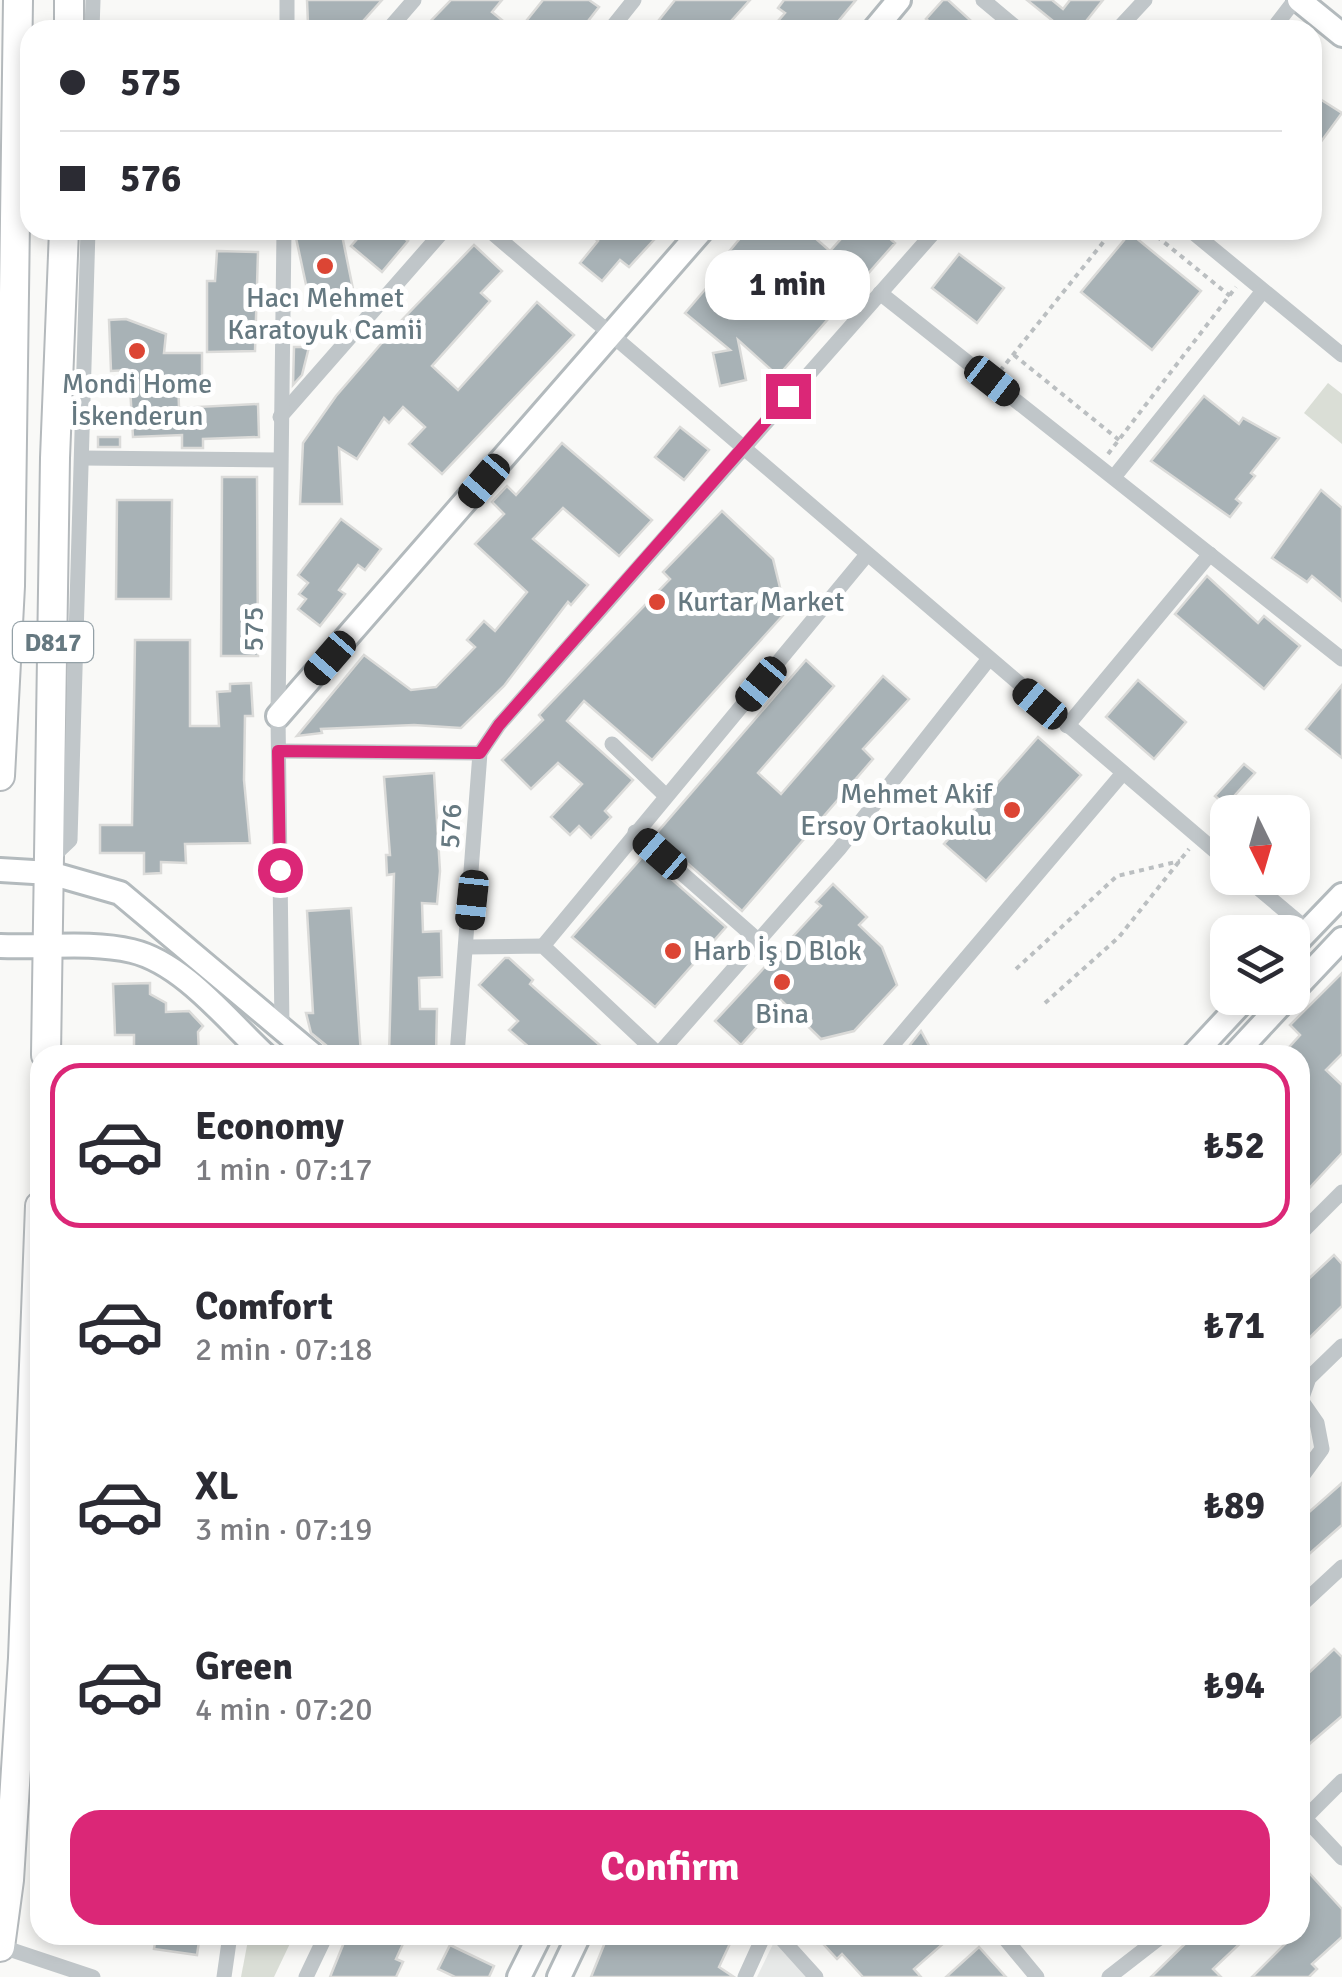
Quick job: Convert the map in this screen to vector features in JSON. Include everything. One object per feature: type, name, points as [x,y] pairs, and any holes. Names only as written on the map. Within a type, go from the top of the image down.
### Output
[{"type":"highway","name":"D817","points":[[0,776],[10,586],[18,0]]},
{"type":"highway","name":"D817","points":[[46,1045],[55,458],[64,240]]},
{"type":"highway","points":[[0,1947],[30,1676]]},
{"type":"street","points":[[397,20],[414,0]]},
{"type":"street","points":[[618,20],[634,0]]},
{"type":"street","points":[[882,20],[899,0]]},
{"type":"street","points":[[983,0],[1007,20]]},
{"type":"street","points":[[1126,20],[1145,0]]},
{"type":"street","points":[[1280,20],[1297,0],[1342,35]]},
{"type":"street","points":[[50,866],[70,840],[88,240]]},
{"type":"street","name":"575","points":[[282,1028],[278,716],[284,240]]},
{"type":"street","points":[[280,418],[435,240]]},
{"type":"street","points":[[501,240],[866,557],[1210,848]]},
{"type":"street","points":[[278,716],[693,240]]},
{"type":"street","points":[[278,751],[480,753],[499,725],[927,240]]},
{"type":"street","points":[[1202,240],[1342,355]]},
{"type":"street","points":[[1114,477],[1263,290]]},
{"type":"street","points":[[880,293],[1342,659]]},
{"type":"street","points":[[82,458],[280,460]]},
{"type":"street","points":[[1067,726],[1210,554]]},
{"type":"street","points":[[543,946],[866,557]]},
{"type":"street","points":[[667,1045],[760,942],[988,660]]},
{"type":"street","points":[[612,744],[666,796]]},
{"type":"street","name":"576","points":[[458,1045],[480,753]]},
{"type":"street","points":[[892,1045],[1123,773]]},
{"type":"street","points":[[635,832],[760,942]]},
{"type":"street","points":[[0,870],[50,866],[136,904],[302,1045]]},
{"type":"street","points":[[1261,895],[1279,915]]},
{"type":"street","points":[[1310,928],[1342,895]]},
{"type":"street","points":[[1310,973],[1342,938]]},
{"type":"street","points":[[0,946],[104,948],[148,956],[185,982],[255,1045]]},
{"type":"street","points":[[468,947],[543,946],[647,1045]]},
{"type":"street","points":[[1202,1045],[1230,1015]]},
{"type":"street","points":[[1243,1045],[1271,1015]]},
{"type":"street","points":[[1310,1224],[1342,1192]]},
{"type":"street","points":[[1310,1377],[1342,1346]]},
{"type":"street","points":[[1310,1414],[1317,1424],[1322,1449],[1310,1465]]},
{"type":"street","points":[[1310,1596],[1342,1566]]},
{"type":"street","points":[[1310,1808],[1342,1781]]},
{"type":"street","points":[[1310,1824],[1342,1858]]},
{"type":"street","points":[[224,1977],[229,1945]]},
{"type":"street","points":[[306,1977],[321,1945]]},
{"type":"street","points":[[519,1977],[535,1945]]},
{"type":"street","points":[[559,1977],[574,1945]]},
{"type":"street","points":[[745,1977],[759,1945]]},
{"type":"street","points":[[787,1945],[816,1977]]},
{"type":"street","points":[[1010,1945],[1037,1977]]},
{"type":"street","points":[[1109,1977],[1150,1945]]},
{"type":"street","points":[[0,1947],[93,1977]]},
{"type":"path","points":[[992,381],[1104,240]]},
{"type":"path","points":[[1161,240],[1230,296]]},
{"type":"path","points":[[1100,466],[1244,275]]},
{"type":"path","points":[[1013,354],[1119,440]]},
{"type":"path","points":[[1045,1003],[1119,937],[1198,838]]},
{"type":"path","points":[[1016,969],[1102,887],[1136,870],[1180,861]]},
{"type":"shaded area","points":[[1328,383],[1342,394],[1342,444],[1304,413]]},
{"type":"shaded area","points":[[247,1945],[289,1945],[274,1977],[241,1977]]},
{"type":"shaded area","points":[[773,1945],[777,1945],[807,1977],[757,1977]]},
{"type":"building","points":[[307,0],[382,0],[364,20],[308,20]]},
{"type":"building","points":[[451,0],[502,0],[492,12],[502,20],[432,20]]},
{"type":"building","points":[[543,0],[589,0],[599,7],[589,20],[527,20]]},
{"type":"building","points":[[675,0],[750,0],[732,20],[659,20]]},
{"type":"building","points":[[784,0],[856,0],[839,20],[779,20],[785,13],[778,8]]},
{"type":"building","points":[[943,0],[948,0],[970,20],[927,20]]},
{"type":"building","points":[[1027,0],[1052,0],[1063,9],[1070,0],[1103,0],[1087,20],[1052,20]]},
{"type":"building","points":[[1322,100],[1342,113],[1322,140]]},
{"type":"building","name":"Hacı Mehmet Karatoyuk Camii","points":[[296,240],[343,240],[354,294],[310,303]]},
{"type":"building","points":[[356,240],[408,241],[382,272],[351,246]]},
{"type":"building","points":[[654,240],[629,267],[620,260],[602,281],[580,263],[598,241]]},
{"type":"building","points":[[739,240],[817,240],[830,251],[840,240],[895,243],[778,376],[738,340],[746,380],[720,386],[713,353],[730,350],[685,313],[732,258],[727,254]]},
{"type":"building","points":[[1124,240],[1139,240],[1201,291],[1152,350],[1081,292]]},
{"type":"building","points":[[474,245],[502,271],[481,293],[490,301],[432,366],[458,390],[537,302],[574,335],[442,474],[409,444],[425,427],[403,407],[389,423],[384,418],[357,459],[339,448],[342,504],[300,504],[303,443],[336,396],[399,323]]},
{"type":"building","points":[[217,251],[258,252],[255,351],[207,352],[207,281],[215,281]]},
{"type":"building","points":[[959,254],[1004,288],[977,323],[932,288]]},
{"type":"building","points":[[126,319],[166,334],[164,353],[202,353],[202,377],[178,378],[179,408],[258,404],[259,437],[203,439],[203,448],[182,448],[182,435],[133,437],[129,370],[111,371],[109,320]]},
{"type":"building","points":[[294,347],[309,347],[302,375],[293,385]]},
{"type":"building","points":[[1204,396],[1239,424],[1243,418],[1279,438],[1251,473],[1255,476],[1236,499],[1241,503],[1230,517],[1151,461]]},
{"type":"building","points":[[680,427],[709,450],[684,480],[655,457]]},
{"type":"building","points":[[98,437],[120,437],[120,447],[98,447]]},
{"type":"building","points":[[562,443],[652,520],[619,556],[563,508],[533,539],[588,585],[571,605],[568,602],[504,686],[461,728],[414,725],[321,729],[322,733],[297,736],[364,655],[411,690],[436,687],[475,647],[467,640],[484,621],[495,631],[527,592],[475,544],[504,514],[492,502],[507,486],[516,495]]},
{"type":"building","points":[[222,477],[257,477],[258,656],[221,656]]},
{"type":"building","points":[[1321,490],[1342,508],[1342,601],[1312,576],[1307,582],[1272,558]]},
{"type":"building","points":[[117,500],[172,500],[171,599],[116,599]]},
{"type":"building","points":[[722,511],[773,559],[786,612],[652,760],[584,701],[567,721],[633,780],[605,811],[611,817],[591,838],[579,826],[570,835],[551,817],[582,784],[558,763],[531,789],[502,760],[543,720],[539,715],[670,579],[663,572]]},
{"type":"building","points":[[341,519],[381,549],[365,570],[358,565],[339,590],[345,594],[320,626],[298,609],[306,599],[299,594],[308,583],[298,575]]},
{"type":"building","points":[[1207,576],[1258,623],[1264,616],[1300,646],[1264,689],[1175,614]]},
{"type":"building","points":[[135,640],[190,640],[190,726],[219,726],[217,692],[230,691],[230,684],[251,683],[253,716],[245,716],[244,780],[250,843],[185,844],[186,863],[161,862],[161,873],[144,874],[144,853],[100,853],[100,825],[132,825]]},
{"type":"building","points":[[806,660],[834,686],[758,773],[781,794],[883,676],[909,699],[863,749],[873,759],[742,911],[655,835]]},
{"type":"building","points":[[1138,680],[1186,722],[1154,759],[1106,717]]},
{"type":"building","points":[[1342,685],[1342,758],[1306,729]]},
{"type":"building","name":"Mehmet Akif Ersoy Ortaokulu","points":[[1038,737],[1081,775],[986,881],[944,844]]},
{"type":"building","points":[[1244,764],[1255,773],[1235,795],[1216,795]]},
{"type":"building","points":[[434,773],[440,871],[437,904],[422,903],[423,932],[441,931],[442,977],[419,978],[420,1009],[437,1009],[436,1045],[389,1045],[394,874],[387,875],[386,855],[390,855],[384,777]]},
{"type":"building","points":[[644,855],[726,927],[655,1007],[572,937]]},
{"type":"building","points":[[833,884],[867,917],[859,925],[882,947],[897,985],[854,1031],[821,1039],[781,1000],[741,1045],[715,1021],[821,906],[816,902]]},
{"type":"building","points":[[351,908],[360,1045],[326,1045],[311,1033],[306,1013],[313,1013],[307,911]]},
{"type":"building","points":[[509,958],[533,980],[530,984],[600,1045],[526,1045],[509,1030],[518,1021],[479,985]]},
{"type":"building","points":[[1342,973],[1342,1054],[1326,1070],[1342,1085],[1342,1153],[1310,1187],[1310,1045],[1291,1045],[1300,1035],[1290,1025],[1300,1015],[1310,1015],[1310,1005]]},
{"type":"building","points":[[150,983],[150,994],[166,1003],[166,1012],[189,1011],[203,1026],[198,1032],[199,1045],[134,1045],[134,1035],[115,1035],[113,984]]},
{"type":"building","points":[[921,1031],[929,1045],[910,1045]]},
{"type":"building","points":[[1334,1255],[1342,1264],[1342,1306],[1310,1337],[1310,1278]]},
{"type":"building","points":[[1342,1483],[1342,1525],[1310,1553],[1310,1511]]},
{"type":"building","points":[[1334,1649],[1342,1657],[1342,1716],[1310,1743],[1310,1672]]},
{"type":"building","points":[[1310,1874],[1342,1909],[1342,1937],[1312,1964],[1317,1969],[1309,1977],[1252,1977],[1284,1945],[1310,1945]]},
{"type":"building","points":[[155,1945],[198,1945],[197,1955],[154,1949]]},
{"type":"building","points":[[343,1945],[402,1945],[396,1959],[403,1962],[396,1977],[330,1977]]},
{"type":"building","points":[[450,1945],[494,1966],[489,1977],[455,1977],[438,1969]]},
{"type":"building","points":[[604,1945],[729,1945],[719,1967],[734,1977],[591,1977]]},
{"type":"building","points":[[824,1945],[942,1945],[914,1969],[921,1977],[863,1977],[842,1954],[837,1959]]},
{"type":"building","points":[[1184,1945],[1238,1945],[1213,1969],[1221,1977],[1151,1977]]},
{"type":"building","points":[[979,1947],[1006,1977],[946,1977]]},
{"type":"place","name":"Hacı Mehmet Karatoyuk Camii","points":[[325,266]]},
{"type":"place","name":"Mondi Home İskenderun","points":[[137,351]]},
{"type":"place","name":"Kurtar Market","points":[[657,602]]},
{"type":"place","name":"Mehmet Akif Ersoy Ortaokulu","points":[[1012,810]]},
{"type":"place","name":"Harb İş D Blok","points":[[673,951]]},
{"type":"place","name":"Bina","points":[[782,982]]},
{"type":"route","points":[[280,870],[278,751],[480,753],[499,725],[788,396]]}]
